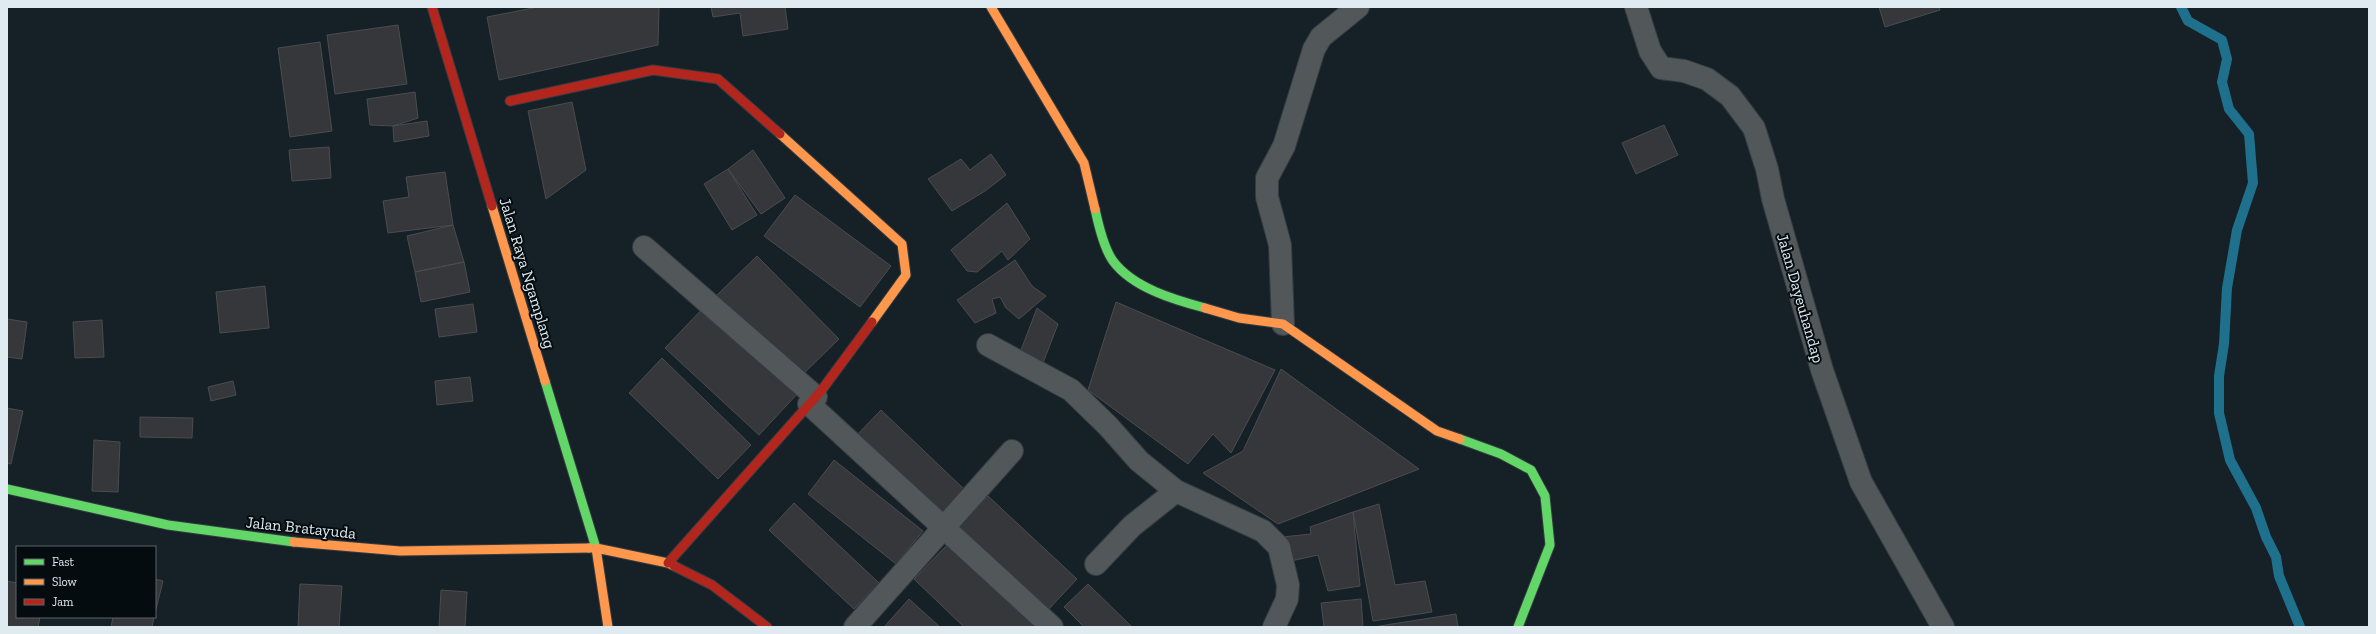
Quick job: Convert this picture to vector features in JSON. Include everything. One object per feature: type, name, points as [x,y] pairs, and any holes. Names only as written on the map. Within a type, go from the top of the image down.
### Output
[{"type":"street","name":"Jalan Raya Ngamplang","points":[[432,7],[596,548],[608,627]]},
{"type":"street","points":[[992,7],[1084,163],[1098,224],[1113,261],[1138,282],[1186,303],[1239,318],[1283,324],[1437,431],[1501,454],[1531,470],[1545,496],[1548,512],[1550,545],[1540,575],[1518,627]]},
{"type":"street","points":[[1283,324],[1280,245],[1267,197],[1267,178],[1284,146],[1314,49],[1321,37],[1358,7]]},
{"type":"street","name":"Jalan Dayeuhandap","points":[[1636,7],[1650,51],[1661,68],[1684,71],[1708,79],[1730,96],[1754,128],[1822,370],[1861,482],[1943,627]]},
{"type":"street","points":[[510,101],[653,70],[718,79],[902,244],[906,275],[813,401],[668,563]]},
{"type":"street","points":[[644,247],[813,401],[943,529],[1052,627]]},
{"type":"street","points":[[988,345],[1071,390],[1108,426],[1138,461],[1176,491],[1263,531],[1279,548],[1288,584],[1287,599],[1274,627]]},
{"type":"street","points":[[855,627],[1012,451]]},
{"type":"street","name":"Jalan Bratayuda","points":[[7,489],[168,525],[320,546],[400,551],[596,548],[668,563],[712,585],[767,627]]},
{"type":"street","points":[[1096,564],[1132,526],[1176,491]]},
{"type":"building","points":[[538,7],[659,7],[658,45],[499,80],[487,17]]},
{"type":"building","points":[[711,7],[785,7],[788,29],[743,36],[740,13],[713,17]]},
{"type":"building","points":[[1879,7],[1939,7],[1940,10],[1885,27]]},
{"type":"building","points":[[398,25],[407,84],[335,94],[327,35]]},
{"type":"building","points":[[320,42],[332,131],[290,137],[278,48]]},
{"type":"building","points":[[415,92],[418,118],[393,126],[370,125],[367,99]]},
{"type":"building","points":[[572,102],[586,170],[546,199],[528,111]]},
{"type":"building","points":[[427,121],[429,136],[394,142],[393,126]]},
{"type":"building","points":[[1664,125],[1678,155],[1636,174],[1622,143]]},
{"type":"building","points":[[329,147],[331,178],[292,181],[289,150]]},
{"type":"building","points":[[753,150],[785,198],[761,214],[728,169]]},
{"type":"building","points":[[991,154],[1006,175],[985,191],[952,211],[928,179],[961,159],[970,170]]},
{"type":"building","points":[[728,169],[757,215],[732,230],[704,184]]},
{"type":"building","points":[[445,172],[453,225],[388,233],[383,201],[409,197],[406,177]]},
{"type":"building","points":[[795,195],[891,266],[860,307],[764,236]]},
{"type":"building","points":[[1007,203],[1030,239],[1008,260],[1002,251],[977,272],[967,271],[951,250]]},
{"type":"building","points":[[453,225],[464,262],[415,272],[407,236]]},
{"type":"building","points":[[757,256],[839,339],[798,379],[716,296]]},
{"type":"building","points":[[1015,260],[1032,286],[1046,296],[1019,319],[1006,308],[1000,297],[992,299],[996,313],[975,323],[957,300]]},
{"type":"building","points":[[464,262],[470,292],[421,302],[415,272]]},
{"type":"building","points":[[265,286],[269,328],[220,333],[216,292]]},
{"type":"building","points":[[1116,302],[1275,370],[1231,453],[1213,434],[1188,464],[1088,390]]},
{"type":"building","points":[[473,304],[477,332],[439,337],[435,309]]},
{"type":"building","points":[[707,304],[800,391],[759,435],[665,348]]},
{"type":"building","points":[[1037,308],[1058,324],[1043,363],[1021,350]]},
{"type":"building","points":[[7,319],[27,322],[22,359],[7,357]]},
{"type":"building","points":[[102,320],[104,357],[75,358],[73,322]]},
{"type":"building","points":[[662,358],[751,445],[718,479],[629,393]]},
{"type":"building","points":[[1281,369],[1419,469],[1278,524],[1203,473],[1243,451]]},
{"type":"building","points":[[470,377],[473,401],[437,405],[435,381]]},
{"type":"building","points":[[233,381],[236,395],[211,401],[208,387]]},
{"type":"building","points":[[7,408],[23,411],[11,464],[7,463]]},
{"type":"building","points":[[881,410],[965,490],[938,518],[854,438]]},
{"type":"building","points":[[140,417],[193,418],[192,438],[140,437]]},
{"type":"building","points":[[94,440],[120,442],[118,492],[92,491]]},
{"type":"building","points":[[834,460],[923,531],[896,564],[808,494]]},
{"type":"building","points":[[988,496],[1077,579],[1047,611],[958,528]]},
{"type":"building","points":[[794,503],[879,583],[854,609],[769,530]]},
{"type":"building","points":[[1379,504],[1395,585],[1425,581],[1432,612],[1373,621],[1353,512]]},
{"type":"building","points":[[1353,512],[1360,586],[1328,591],[1318,555],[1291,561],[1282,537],[1311,534],[1310,527]]},
{"type":"building","points":[[948,544],[1036,627],[964,627],[914,579]]},
{"type":"building","points":[[156,579],[163,581],[156,609]]},
{"type":"building","points":[[7,581],[16,583],[16,618],[40,618],[38,627],[7,627]]},
{"type":"building","points":[[300,584],[342,586],[339,627],[298,627]]},
{"type":"building","points":[[1088,584],[1132,627],[1084,627],[1064,607]]},
{"type":"building","points":[[441,590],[467,592],[465,627],[439,627]]},
{"type":"building","points":[[909,599],[940,627],[884,627]]},
{"type":"building","points":[[1361,599],[1363,627],[1324,627],[1321,603]]},
{"type":"building","points":[[1456,614],[1458,627],[1373,627]]},
{"type":"building","points":[[113,618],[154,618],[152,627],[111,627]]},
{"type":"waterway","points":[[2181,7],[2188,21],[2222,40],[2227,59],[2222,82],[2229,109],[2249,134],[2253,183],[2237,230],[2227,288],[2224,344],[2219,376],[2219,413],[2230,460],[2256,508],[2266,537],[2276,557],[2279,576],[2300,627]]},
{"type":"traffic: fast","points":[[1095,209],[1107,250],[1113,261],[1121,270],[1132,279],[1155,292],[1205,308]]},
{"type":"traffic: fast","points":[[545,381],[596,548],[589,548]]},
{"type":"traffic: fast","points":[[1460,439],[1501,454],[1531,470],[1545,496],[1550,545],[1518,627]]},
{"type":"traffic: fast","points":[[7,489],[168,525],[294,542]]},
{"type":"traffic: slow","points":[[991,7],[1084,163],[1095,209]]},
{"type":"traffic: slow","points":[[780,134],[902,244],[906,275],[872,322]]},
{"type":"traffic: slow","points":[[492,206],[545,381]]},
{"type":"traffic: slow","points":[[1205,308],[1239,318],[1283,324],[1437,431],[1460,439]]},
{"type":"traffic: slow","points":[[294,542],[400,551],[589,548]]},
{"type":"traffic: slow","points":[[608,627],[596,548],[668,563],[674,566]]},
{"type":"traffic: jam","points":[[432,7],[492,206]]},
{"type":"traffic: jam","points":[[510,101],[653,70],[718,79],[780,134]]},
{"type":"traffic: jam","points":[[668,563],[821,391],[872,322]]},
{"type":"traffic: jam","points":[[674,566],[712,585],[767,627]]}]
